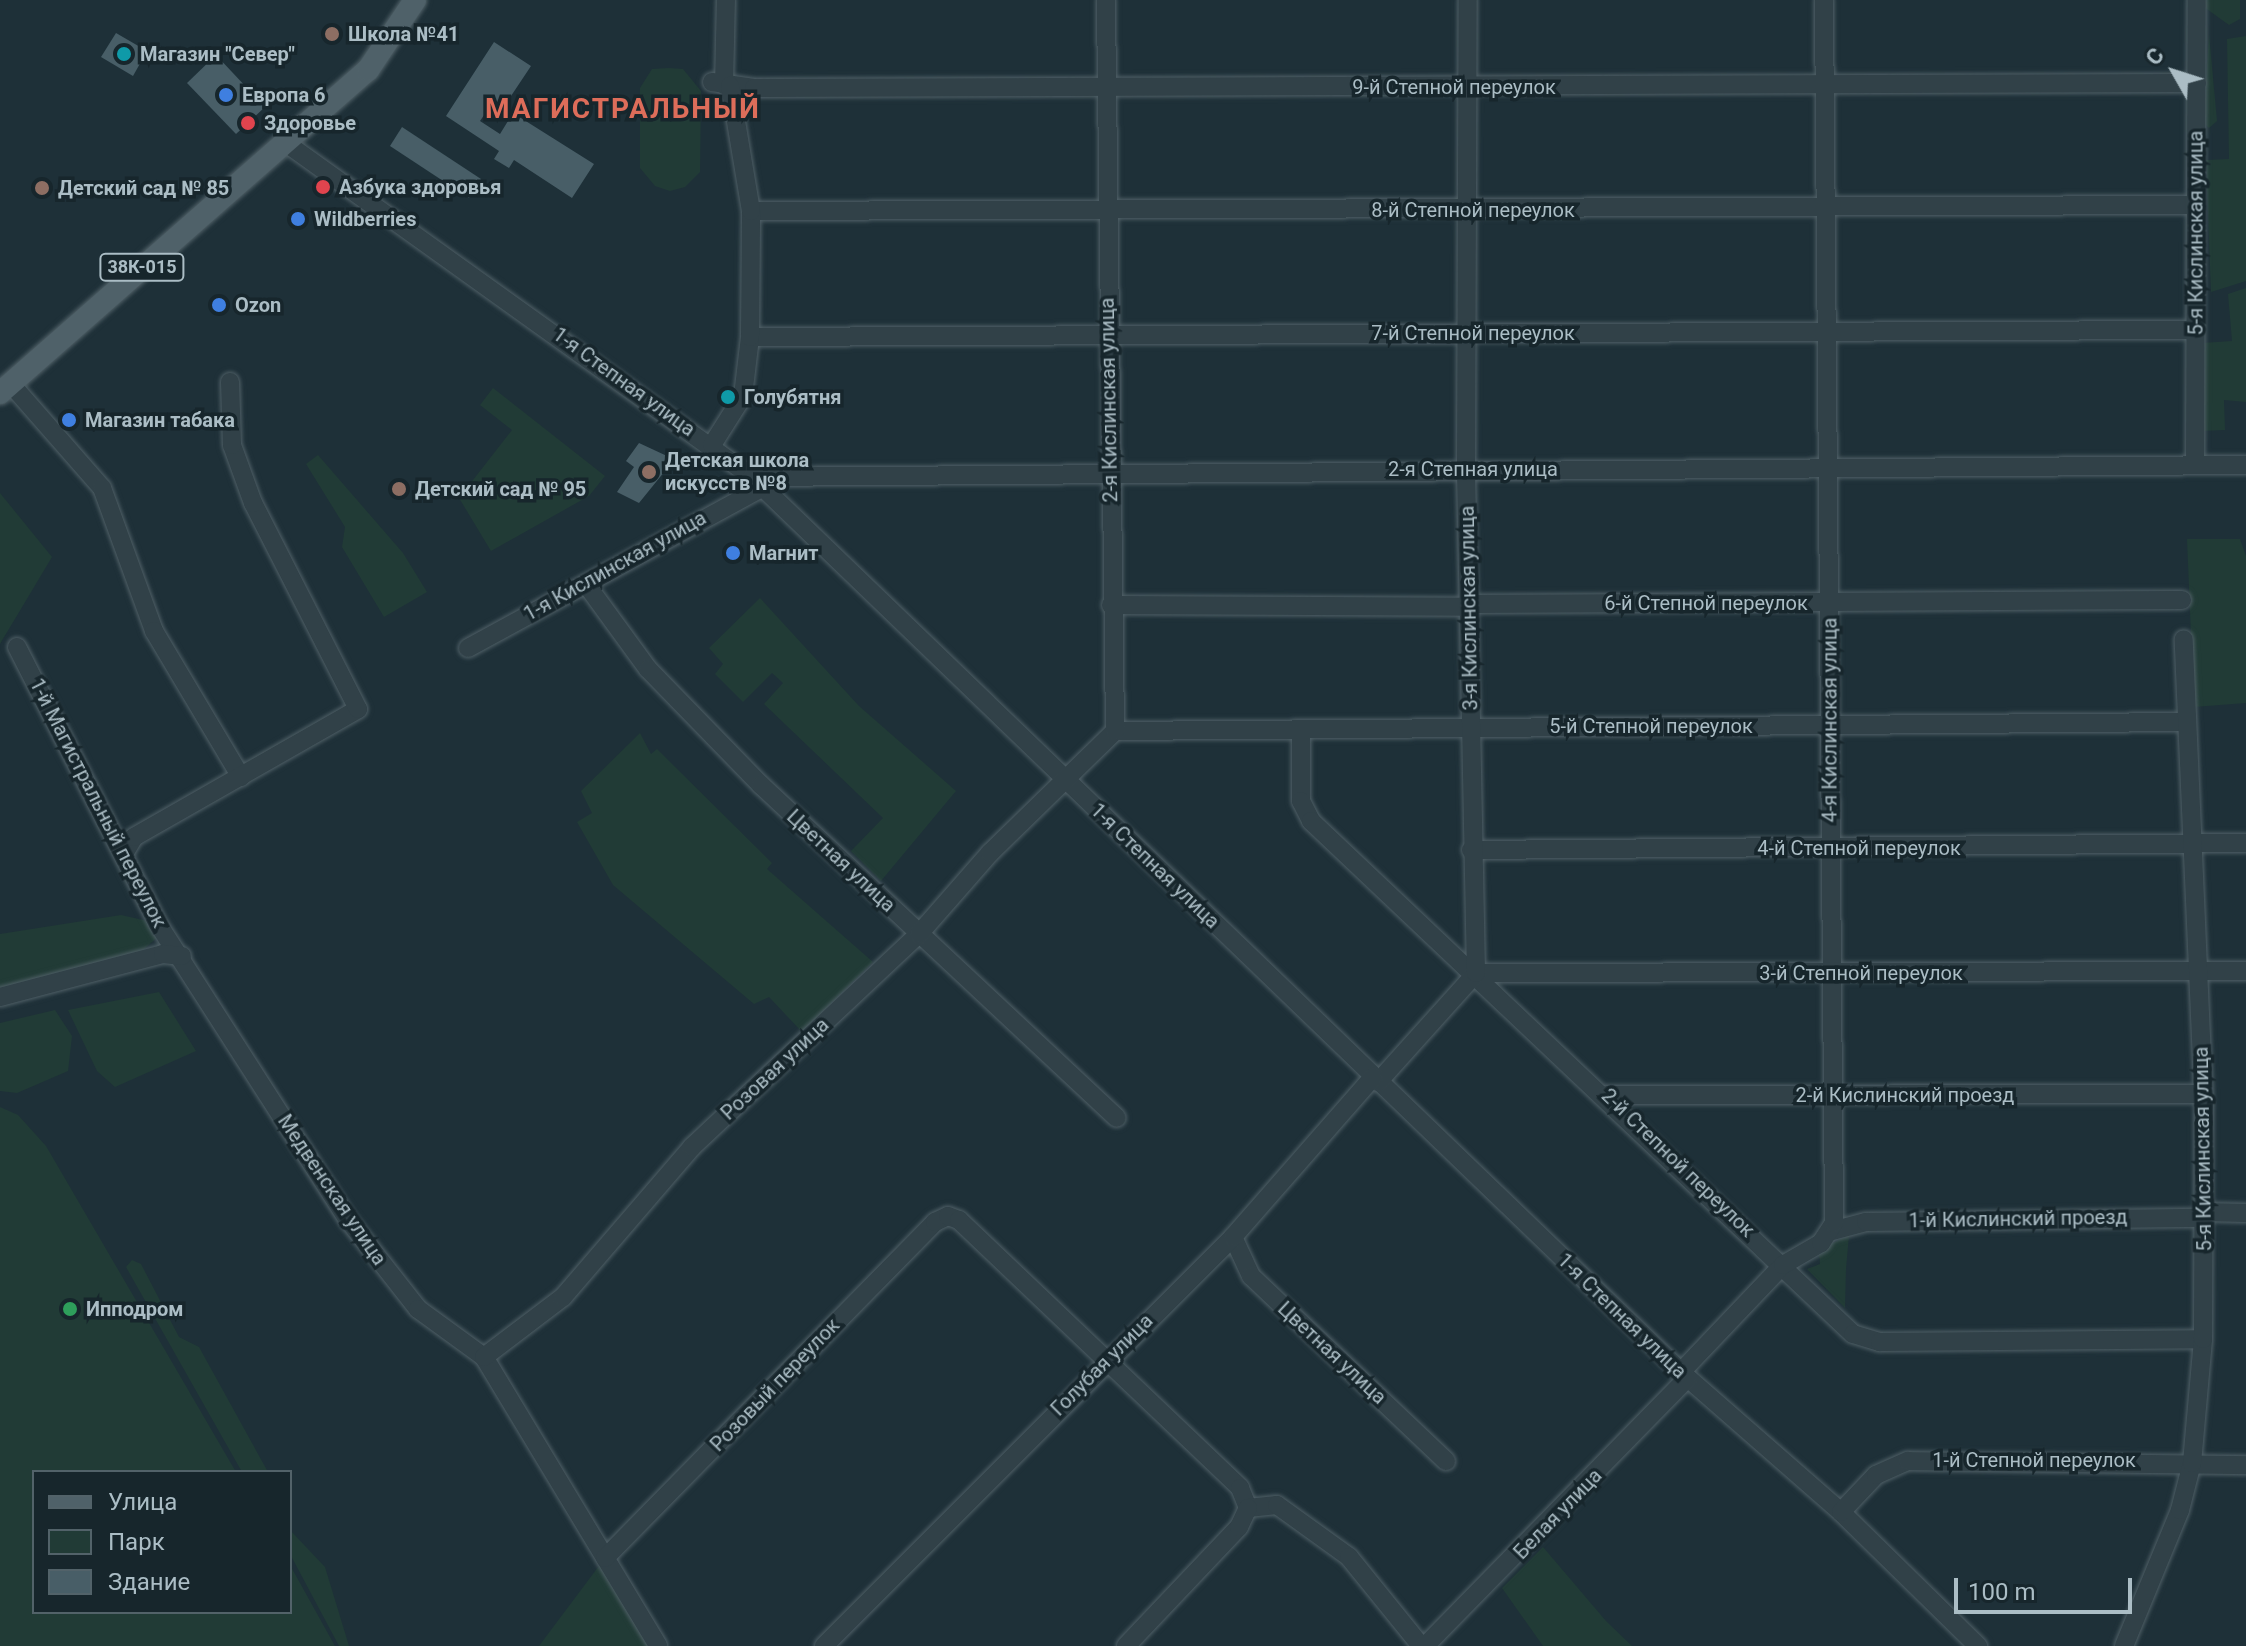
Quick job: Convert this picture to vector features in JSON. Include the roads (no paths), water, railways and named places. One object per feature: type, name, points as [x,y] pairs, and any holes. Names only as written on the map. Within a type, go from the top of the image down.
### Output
[{"type":"main road","name":"38К-015","points":[[5,388],[368,70],[415,0]]},
{"type":"street","points":[[712,445],[743,396],[750,337],[751,211],[722,84],[726,0]]},
{"type":"street","name":"2-я Кислинская улица","points":[[1106,0],[1109,470],[1115,731]]},
{"type":"street","name":"3-я Кислинская улица","points":[[1468,0],[1466,470],[1471,850],[1476,973]]},
{"type":"street","name":"4-я Кислинская улица","points":[[1824,0],[1832,1231]]},
{"type":"street","name":"5-я Кислинская улица","points":[[2195,465],[2197,0]]},
{"type":"street","name":"9-й Степной переулок","points":[[722,84],[1469,88],[2197,83]]},
{"type":"street","name":"1-я Степная улица","points":[[286,143],[712,445],[757,482],[1684,1375],[1841,1512],[1978,1646]]},
{"type":"street","name":"8-й Степной переулок","points":[[751,211],[1106,213],[2196,205]]},
{"type":"street","name":"7-й Степной переулок","points":[[750,337],[2195,330]]},
{"type":"street","points":[[125,852],[134,837],[358,709],[253,503],[232,445],[230,382]]},
{"type":"street","points":[[5,388],[102,488],[154,631],[241,777]]},
{"type":"street","name":"2-я Степная улица","points":[[757,482],[1109,470],[2246,465]]},
{"type":"street","name":"1-я Кислинская улица","points":[[468,648],[586,584],[757,482]]},
{"type":"street","name":"Цветная улица","points":[[586,584],[648,669],[919,934],[1117,1118]]},
{"type":"street","name":"6-й Степной переулок","points":[[1111,605],[1469,606],[2182,600]]},
{"type":"street","name":"5-я Кислинская улица","points":[[2124,1646],[2165,1550],[2192,1463],[2203,1339],[2200,972],[2184,639]]},
{"type":"street","name":"1-й Магистральный переулок","points":[[17,647],[125,852],[158,924],[182,956]]},
{"type":"street","name":"5-й Степной переулок","points":[[1115,731],[2187,722]]},
{"type":"street","name":"2-й Степной переулок","points":[[1301,729],[1303,812],[1865,1341],[2203,1339]]},
{"type":"street","points":[[1066,780],[1115,731]]},
{"type":"street","name":"Розовая улица","points":[[484,1357],[563,1297],[692,1147],[919,934],[1066,780]]},
{"type":"street","name":"4-й Степной переулок","points":[[1471,850],[2246,843]]},
{"type":"street","points":[[0,997],[163,954],[182,956]]},
{"type":"street","name":"Медвенская улица","points":[[182,956],[376,1258],[418,1309],[484,1357],[658,1646]]},
{"type":"street","name":"3-й Степной переулок","points":[[1476,973],[2246,971]]},
{"type":"street","points":[[1376,1080],[1476,973]]},
{"type":"street","name":"Голубая улица","points":[[824,1646],[1104,1361],[1233,1237],[1376,1080]]},
{"type":"street","name":"2-й Кислинский проезд","points":[[1607,1095],[2203,1094]]},
{"type":"street","name":"1-й Кислинский проезд","points":[[1832,1231],[1866,1222],[2246,1213]]},
{"type":"street","name":"Розовый переулок","points":[[605,1558],[935,1222],[948,1216],[1104,1361]]},
{"type":"street","points":[[1684,1375],[1783,1265],[1832,1231]]},
{"type":"street","name":"Цветная улица","points":[[1233,1237],[1251,1276],[1446,1461]]},
{"type":"street","points":[[1104,1361],[1240,1488],[1248,1508],[1239,1527],[1126,1646]]},
{"type":"street","name":"Белая улица","points":[[1430,1644],[1684,1375]]},
{"type":"street","name":"1-й Степной переулок","points":[[1841,1512],[1876,1475],[1908,1461],[2246,1465]]},
{"type":"street","points":[[1248,1508],[1277,1505],[1307,1523],[1349,1557],[1430,1644]]},
{"type":"place","name":"Школа №41","points":[[332,34]]},
{"type":"place","name":"Магазин \"Север\"","points":[[124,54]]},
{"type":"place","name":"Европа 6","points":[[226,95]]},
{"type":"place","name":"Здоровье","points":[[248,123]]},
{"type":"place","name":"Азбука здоровья","points":[[323,187]]},
{"type":"place","name":"Детский сад № 85","points":[[42,188]]},
{"type":"place","name":"Wildberries","points":[[298,219]]},
{"type":"place","name":"Ozon","points":[[219,305]]},
{"type":"place","name":"Голубятня","points":[[728,397]]},
{"type":"place","name":"Магазин табака","points":[[69,420]]},
{"type":"place","name":"Детская школа искусств №8","points":[[649,472]]},
{"type":"place","name":"Детский сад № 95","points":[[399,489]]},
{"type":"place","name":"Магнит","points":[[733,553]]},
{"type":"place","name":"Ипподром","points":[[70,1309]]},
{"type":"district","name":"МАГИСТРАЛЬНЫЙ","points":[[623,109]]}]
